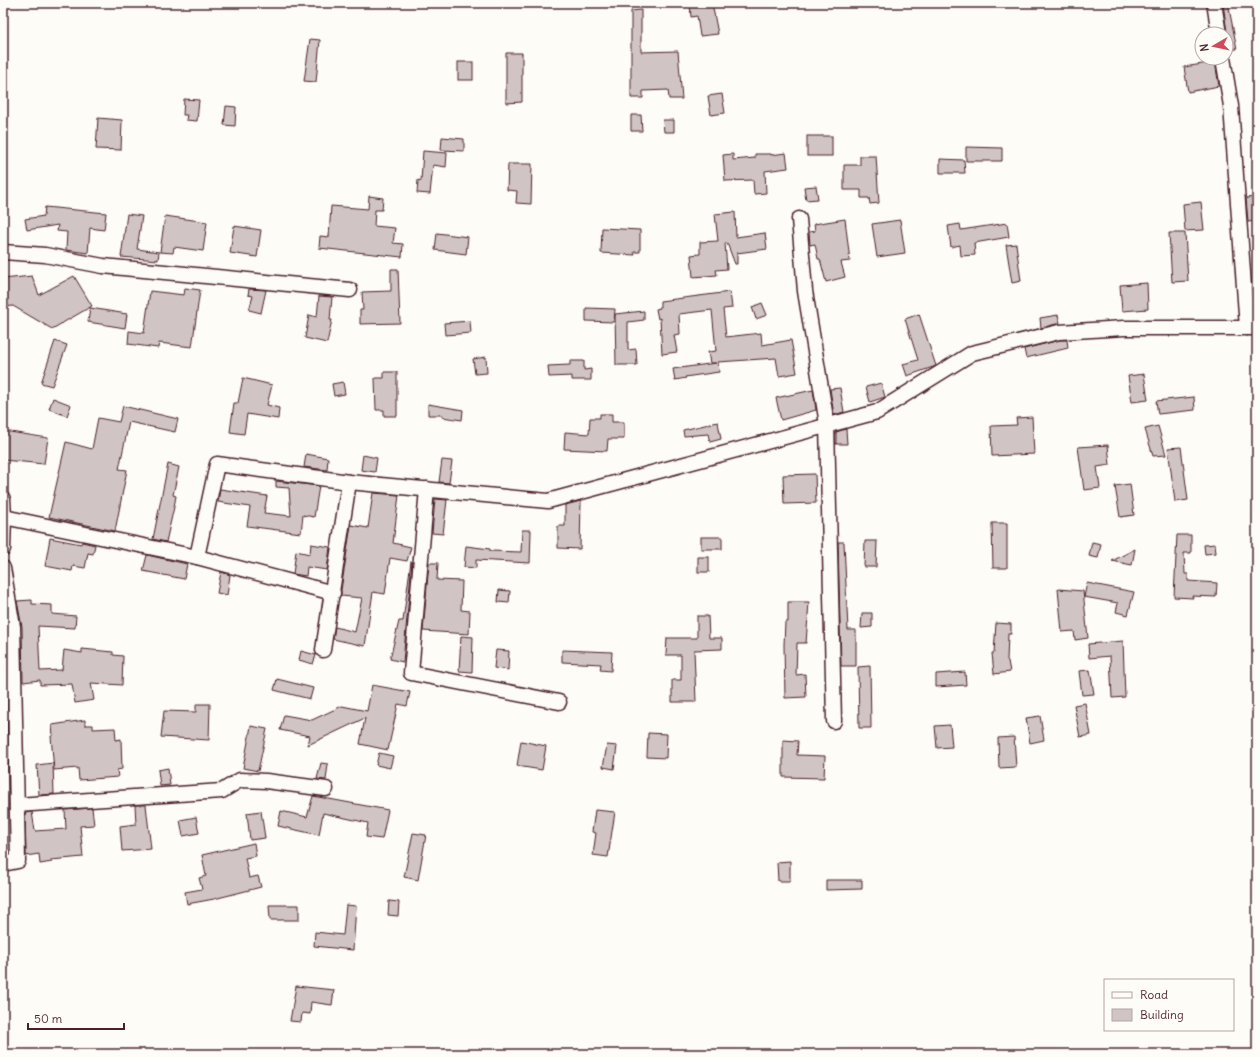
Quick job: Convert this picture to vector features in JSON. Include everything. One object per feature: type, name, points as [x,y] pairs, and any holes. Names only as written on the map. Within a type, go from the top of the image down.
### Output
[{"type":"street","points":[[1214,3],[1218,26]]},
{"type":"street","points":[[197,557],[217,464],[349,482],[548,501],[827,424],[877,412],[972,353],[1059,332],[1124,328],[1252,328],[1231,106],[1224,66]]},
{"type":"street","points":[[799,219],[805,291],[827,424],[834,721]]},
{"type":"street","points":[[3,252],[45,255],[103,266],[350,290]]},
{"type":"street","points":[[323,650],[349,482]]},
{"type":"street","points":[[427,489],[411,672],[558,702]]},
{"type":"street","points":[[3,499],[3,549]]},
{"type":"street","points":[[4,517],[197,557],[333,593]]},
{"type":"street","points":[[3,568],[13,627],[18,861],[3,864]]},
{"type":"street","points":[[17,805],[222,791],[240,780],[266,781],[326,789]]},
{"type":"building","points":[[690,3],[712,3],[718,34],[700,36],[697,16],[691,17]]},
{"type":"building","points":[[1223,3],[1228,3],[1232,26],[1226,26]]},
{"type":"building","points":[[641,10],[641,52],[678,51],[682,99],[669,99],[668,90],[643,91],[643,98],[631,98],[631,11]]},
{"type":"building","points":[[1234,34],[1237,49],[1234,49]]},
{"type":"building","points":[[310,39],[320,40],[316,82],[304,81]]},
{"type":"building","points":[[506,53],[522,53],[522,102],[506,103]]},
{"type":"building","points":[[458,62],[473,62],[473,80],[458,80]]},
{"type":"building","points":[[1194,65],[1216,66],[1219,86],[1188,92],[1184,67]]},
{"type":"building","points":[[722,94],[725,113],[711,115],[708,96]]},
{"type":"building","points":[[184,99],[199,100],[197,121],[186,120],[187,115],[183,115]]},
{"type":"building","points":[[226,106],[236,107],[235,126],[224,125]]},
{"type":"building","points":[[631,115],[641,115],[642,131],[631,131]]},
{"type":"building","points":[[98,118],[122,120],[121,150],[96,149]]},
{"type":"building","points":[[663,120],[674,120],[674,132],[664,132]]},
{"type":"building","points":[[807,136],[832,136],[832,156],[807,156]]},
{"type":"building","points":[[442,137],[464,139],[464,151],[441,150]]},
{"type":"building","points":[[966,147],[1002,148],[1002,161],[966,161]]},
{"type":"building","points":[[423,151],[447,153],[446,167],[433,165],[430,194],[417,193],[418,180],[421,181]]},
{"type":"building","points":[[786,153],[788,168],[765,171],[766,193],[754,194],[753,180],[725,181],[723,155],[733,154],[733,160],[755,158],[755,154],[771,155]]},
{"type":"building","points":[[860,156],[876,156],[879,203],[870,204],[869,198],[861,198],[861,190],[844,190],[844,165],[860,165]]},
{"type":"building","points":[[940,159],[964,160],[965,173],[940,173]]},
{"type":"building","points":[[508,164],[532,164],[531,204],[516,203],[517,191],[507,190]]},
{"type":"building","points":[[816,186],[818,199],[806,200],[804,187]]},
{"type":"building","points":[[369,196],[383,198],[382,210],[375,210],[374,226],[395,228],[393,243],[403,244],[402,257],[319,248],[320,236],[329,237],[331,206],[368,209]]},
{"type":"building","points":[[1256,197],[1257,221],[1248,222],[1246,198]]},
{"type":"building","points":[[1201,202],[1204,230],[1185,231],[1183,204]]},
{"type":"building","points":[[45,207],[106,213],[104,230],[90,228],[88,253],[66,250],[67,232],[57,231],[58,225],[27,230],[25,219],[44,216]]},
{"type":"building","points":[[735,212],[736,237],[765,233],[767,249],[737,253],[737,264],[735,264],[727,243],[725,243],[727,269],[716,270],[717,275],[693,277],[691,255],[700,254],[700,242],[718,241],[715,214]]},
{"type":"building","points":[[127,214],[142,216],[137,249],[159,252],[158,260],[121,257]]},
{"type":"building","points":[[165,216],[207,222],[203,251],[174,247],[173,253],[160,252]]},
{"type":"building","points":[[845,219],[850,261],[841,262],[845,277],[826,282],[820,259],[818,259],[815,244],[810,245],[809,232],[815,231],[814,224]]},
{"type":"building","points":[[900,220],[905,253],[877,257],[872,224]]},
{"type":"building","points":[[1007,223],[1009,237],[974,243],[975,255],[961,256],[960,245],[951,247],[948,226],[960,224],[961,230]]},
{"type":"building","points":[[234,226],[261,230],[257,257],[230,253]]},
{"type":"building","points":[[602,228],[640,230],[640,252],[634,252],[635,255],[601,253]]},
{"type":"building","points":[[437,233],[468,237],[466,254],[435,250]]},
{"type":"building","points":[[1169,233],[1185,233],[1188,281],[1172,282]]},
{"type":"building","points":[[1016,244],[1021,281],[1012,283],[1006,245]]},
{"type":"building","points":[[391,269],[398,269],[400,323],[360,324],[360,310],[363,310],[362,292],[391,291]]},
{"type":"building","points":[[32,276],[39,295],[74,276],[92,306],[52,329],[13,306],[3,307],[3,279]]},
{"type":"building","points":[[1147,283],[1148,309],[1122,311],[1120,285]]},
{"type":"building","points":[[185,288],[200,290],[192,347],[159,343],[158,348],[128,344],[129,331],[144,333],[150,291],[184,295]]},
{"type":"building","points":[[249,289],[266,290],[261,313],[249,310],[253,296],[248,295]]},
{"type":"building","points":[[730,292],[732,308],[723,309],[726,337],[761,333],[762,345],[791,340],[797,373],[779,376],[776,358],[718,362],[719,372],[675,380],[673,369],[716,363],[710,363],[708,352],[716,351],[712,310],[679,314],[680,334],[674,335],[677,352],[662,354],[660,318],[658,319],[656,309],[660,308],[660,301]]},
{"type":"building","points":[[319,296],[332,297],[330,320],[332,320],[327,343],[305,338],[309,315],[317,317]]},
{"type":"building","points":[[762,303],[767,315],[756,319],[752,307]]},
{"type":"building","points":[[90,308],[127,314],[125,328],[88,322]]},
{"type":"building","points":[[586,308],[615,309],[614,322],[586,321]]},
{"type":"building","points":[[644,311],[644,320],[628,322],[628,350],[636,349],[637,365],[616,365],[615,314]]},
{"type":"building","points":[[919,314],[936,366],[907,376],[903,364],[918,360],[905,319]]},
{"type":"building","points":[[1058,315],[1060,323],[1041,328],[1040,318]]},
{"type":"building","points":[[470,321],[471,333],[445,335],[444,323]]},
{"type":"building","points":[[1060,340],[1067,340],[1068,348],[1026,358],[1024,349]]},
{"type":"building","points":[[55,341],[67,345],[52,386],[41,383]]},
{"type":"building","points":[[486,357],[487,373],[475,374],[473,359]]},
{"type":"building","points":[[570,361],[584,361],[584,370],[591,369],[591,380],[572,380],[572,376],[549,377],[548,366],[570,365]]},
{"type":"building","points":[[384,372],[397,372],[397,416],[384,416],[384,410],[376,410],[375,378],[384,378]]},
{"type":"building","points":[[1144,374],[1148,400],[1132,402],[1128,376]]},
{"type":"building","points":[[243,378],[272,385],[267,405],[279,408],[278,419],[247,414],[244,434],[230,432],[234,403],[238,403]]},
{"type":"building","points":[[343,382],[345,394],[334,396],[332,384]]},
{"type":"building","points":[[881,383],[885,397],[870,402],[866,387]]},
{"type":"building","points":[[840,388],[844,412],[834,415],[830,389]]},
{"type":"building","points":[[813,390],[816,410],[781,420],[776,398]]},
{"type":"building","points":[[1194,397],[1195,410],[1158,414],[1156,401]]},
{"type":"building","points":[[53,398],[71,405],[67,416],[49,409]]},
{"type":"building","points":[[428,404],[463,410],[462,420],[442,417],[442,415],[428,415]]},
{"type":"building","points":[[123,406],[178,419],[175,432],[129,422],[119,469],[127,470],[115,531],[49,517],[66,442],[92,449],[98,418],[119,422]]},
{"type":"building","points":[[600,414],[612,414],[612,422],[624,422],[624,439],[608,439],[607,451],[564,449],[565,432],[589,434],[590,418],[600,418]]},
{"type":"building","points":[[1032,417],[1034,454],[992,456],[991,426],[1017,425],[1016,418]]},
{"type":"building","points":[[718,422],[721,439],[710,442],[708,434],[684,436],[683,430]]},
{"type":"building","points":[[1158,426],[1166,455],[1153,456],[1145,429]]},
{"type":"building","points":[[846,429],[847,444],[836,444],[836,432]]},
{"type":"building","points":[[4,431],[48,438],[44,464],[3,460]]},
{"type":"building","points":[[1108,445],[1110,465],[1097,467],[1100,488],[1084,490],[1078,447]]},
{"type":"building","points":[[1181,447],[1188,500],[1175,502],[1168,448]]},
{"type":"building","points":[[306,454],[328,458],[327,470],[304,467]]},
{"type":"building","points":[[363,455],[377,458],[375,472],[361,470]]},
{"type":"building","points":[[442,460],[452,461],[449,483],[439,482]]},
{"type":"building","points":[[168,464],[179,467],[173,495],[176,496],[166,542],[153,539]]},
{"type":"building","points":[[815,474],[816,503],[784,504],[783,475]]},
{"type":"building","points":[[276,481],[319,486],[314,517],[303,515],[301,533],[247,526],[250,507],[218,502],[220,489],[267,496],[264,513],[291,516],[289,488],[276,487]]},
{"type":"building","points":[[1130,484],[1134,515],[1120,517],[1115,486]]},
{"type":"building","points":[[373,493],[399,495],[393,543],[411,547],[407,561],[390,558],[385,594],[373,592],[365,646],[333,639],[335,627],[355,632],[362,598],[341,596],[341,590],[351,525],[368,528]]},
{"type":"building","points":[[435,499],[447,500],[443,534],[432,533]]},
{"type":"building","points":[[581,501],[580,549],[558,548],[558,526],[565,526],[565,505]]},
{"type":"building","points":[[992,523],[1007,523],[1007,568],[993,568]]},
{"type":"building","points":[[522,530],[531,530],[530,563],[476,560],[476,568],[464,567],[466,546],[490,549],[490,551],[521,552]]},
{"type":"building","points":[[1177,535],[1191,535],[1191,553],[1184,553],[1185,574],[1188,574],[1188,581],[1217,583],[1216,597],[1174,597]]},
{"type":"building","points":[[701,537],[722,537],[722,549],[701,549]]},
{"type":"building","points":[[50,538],[95,545],[93,554],[88,553],[85,568],[73,566],[72,571],[45,566]]},
{"type":"building","points":[[865,541],[877,541],[876,567],[864,567]]},
{"type":"building","points":[[838,542],[844,542],[848,630],[856,630],[856,666],[841,666]]},
{"type":"building","points":[[1092,542],[1101,544],[1098,558],[1089,556]]},
{"type":"building","points":[[311,544],[330,547],[327,570],[307,567],[306,576],[293,574],[296,551],[310,554]]},
{"type":"building","points":[[1215,544],[1216,553],[1205,554],[1204,545]]},
{"type":"building","points":[[1135,549],[1132,565],[1112,561]]},
{"type":"building","points":[[147,555],[187,564],[184,579],[143,571]]},
{"type":"building","points":[[698,557],[709,557],[709,572],[698,572]]},
{"type":"building","points":[[411,561],[403,662],[390,659],[399,621],[403,621]]},
{"type":"building","points":[[429,563],[438,563],[437,580],[462,581],[461,610],[470,611],[469,634],[423,631]]},
{"type":"building","points":[[221,572],[230,575],[227,595],[217,593]]},
{"type":"building","points":[[1087,583],[1134,592],[1128,615],[1116,612],[1118,603],[1084,597]]},
{"type":"building","points":[[1058,589],[1083,591],[1088,638],[1075,640],[1074,631],[1062,632]]},
{"type":"building","points":[[499,590],[510,591],[509,603],[498,602]]},
{"type":"building","points":[[32,600],[32,604],[52,605],[52,614],[76,616],[75,628],[38,626],[40,671],[62,670],[64,650],[82,653],[82,649],[113,652],[113,655],[123,656],[122,685],[91,683],[94,700],[75,703],[72,684],[40,685],[40,680],[23,682],[22,627],[17,601]]},
{"type":"building","points":[[788,602],[809,602],[806,643],[797,643],[796,675],[805,674],[806,697],[785,698],[784,645],[785,622],[788,622]]},
{"type":"building","points":[[862,613],[872,613],[872,627],[861,628]]},
{"type":"building","points":[[697,616],[708,616],[709,638],[722,638],[722,649],[694,650],[696,702],[672,702],[672,680],[681,680],[681,655],[666,655],[667,638],[697,638]]},
{"type":"building","points":[[996,623],[1011,624],[1011,634],[1008,634],[1007,660],[1010,672],[994,674],[992,653],[994,653]]},
{"type":"building","points":[[461,636],[473,637],[472,672],[459,671]]},
{"type":"building","points":[[1123,641],[1125,697],[1112,698],[1110,656],[1089,658],[1088,644]]},
{"type":"building","points":[[496,650],[509,651],[508,670],[494,668]]},
{"type":"building","points":[[562,650],[612,652],[611,671],[600,670],[601,664],[562,662]]},
{"type":"building","points":[[301,651],[316,655],[313,664],[299,660]]},
{"type":"building","points":[[870,666],[871,728],[859,728],[858,667]]},
{"type":"building","points":[[1090,670],[1094,694],[1082,695],[1079,671]]},
{"type":"building","points":[[965,672],[966,685],[936,687],[936,674]]},
{"type":"building","points":[[277,679],[313,688],[310,699],[274,690]]},
{"type":"building","points":[[372,685],[410,692],[407,706],[398,704],[388,750],[360,744],[365,718],[308,745],[310,736],[280,730],[284,715],[312,720],[342,706],[367,711]]},
{"type":"building","points":[[1085,703],[1091,735],[1080,737],[1074,705]]},
{"type":"building","points":[[196,704],[210,704],[209,740],[161,737],[164,711],[196,712]]},
{"type":"building","points":[[1040,716],[1044,740],[1030,743],[1026,718]]},
{"type":"building","points":[[85,720],[85,725],[93,725],[93,729],[115,728],[116,740],[121,739],[122,769],[117,770],[118,777],[79,780],[78,768],[54,770],[51,736],[53,736],[52,725]]},
{"type":"building","points":[[950,725],[952,747],[937,748],[935,726]]},
{"type":"building","points":[[251,726],[267,729],[258,771],[243,768]]},
{"type":"building","points":[[648,733],[667,734],[666,758],[647,757]]},
{"type":"building","points":[[1014,737],[1016,767],[999,768],[998,738]]},
{"type":"building","points":[[783,740],[798,741],[797,755],[825,756],[824,778],[783,777]]},
{"type":"building","points":[[521,741],[546,746],[542,770],[517,766]]},
{"type":"building","points":[[607,745],[617,746],[614,769],[603,767]]},
{"type":"building","points":[[379,753],[393,756],[390,768],[376,765]]},
{"type":"building","points":[[53,763],[54,794],[39,795],[37,765]]},
{"type":"building","points":[[321,763],[328,764],[326,780],[317,779]]},
{"type":"building","points":[[168,768],[170,785],[160,786],[158,770]]},
{"type":"building","points":[[313,796],[388,810],[382,839],[366,837],[368,823],[323,813],[319,835],[278,826],[281,811],[307,817]]},
{"type":"building","points":[[135,805],[146,805],[151,849],[122,851],[120,826],[136,824]]},
{"type":"building","points":[[92,808],[94,825],[80,826],[83,857],[51,860],[52,862],[40,864],[39,854],[26,856],[25,813],[32,812],[35,831],[66,829],[65,810]]},
{"type":"building","points":[[595,810],[615,812],[608,857],[593,855],[596,833],[592,832]]},
{"type":"building","points":[[261,811],[265,838],[250,840],[247,813]]},
{"type":"building","points":[[196,817],[199,833],[183,836],[180,820]]},
{"type":"building","points":[[413,833],[426,835],[418,880],[404,877]]},
{"type":"building","points":[[254,843],[256,856],[245,858],[249,878],[258,876],[261,887],[187,904],[185,892],[202,889],[199,878],[206,876],[202,855]]},
{"type":"building","points":[[790,861],[790,881],[778,881],[777,862]]},
{"type":"building","points":[[826,880],[862,880],[862,889],[826,890]]},
{"type":"building","points":[[389,901],[399,902],[398,916],[388,915]]},
{"type":"building","points":[[269,905],[299,905],[299,920],[270,920]]},
{"type":"building","points":[[346,905],[356,906],[353,950],[314,946],[315,932],[343,935]]},
{"type":"building","points":[[296,986],[334,990],[332,1005],[311,1002],[310,1014],[302,1013],[301,1022],[290,1021]]}]
